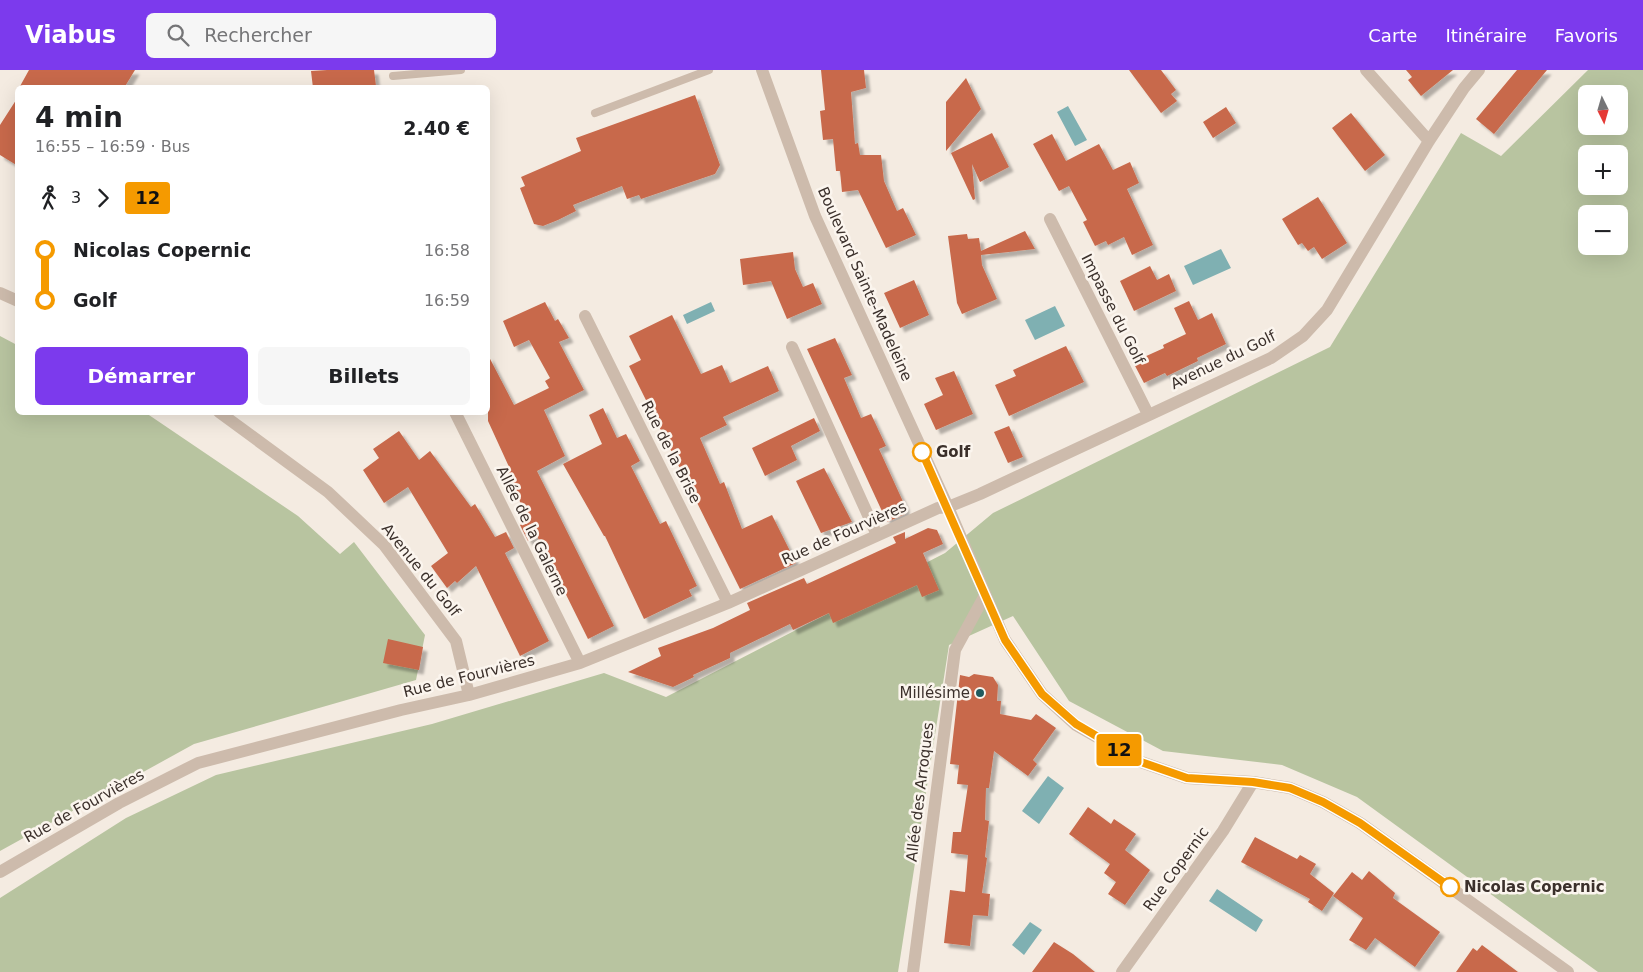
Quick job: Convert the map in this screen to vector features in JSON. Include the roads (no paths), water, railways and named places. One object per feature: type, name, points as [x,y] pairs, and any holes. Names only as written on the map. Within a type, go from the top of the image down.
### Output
[{"type":"street","name":"Boulevard Sainte-Madeleine","points":[[762,70],[815,216],[948,507],[1005,640],[1042,694],[1076,724],[1141,762],[1187,778],[1253,782],[1290,788],[1323,802],[1360,823],[1568,972]]},
{"type":"street","points":[[1366,70],[1429,141]]},
{"type":"street","name":"Avenue du Golf","points":[[948,507],[1271,358],[1303,336],[1327,310],[1429,141],[1464,88],[1479,70]]},
{"type":"street","name":"Impasse du Golf","points":[[1050,219],[1148,414]]},
{"type":"street","points":[[0,293],[15,300]]},
{"type":"street","name":"Rue de la Brise","points":[[584,316],[728,603]]},
{"type":"street","points":[[792,347],[877,535]]},
{"type":"street","name":"Avenue du Golf","points":[[223,415],[328,492],[384,545],[456,641],[469,695]]},
{"type":"street","name":"Allée de la Galerne","points":[[456,415],[580,663]]},
{"type":"street","name":"Rue de Fourvières","points":[[0,872],[119,803],[198,764],[401,710],[469,695],[580,663],[728,603],[938,508],[948,507]]},
{"type":"street","name":"Allée des Arroques","points":[[913,972],[955,650],[986,594]]},
{"type":"street","name":"Rue Copernic","points":[[1122,972],[1224,831],[1253,782]]},
{"type":"lane","points":[[393,76],[462,70]]},
{"type":"lane","points":[[595,113],[709,70]]},
{"type":"water","points":[[1068,106],[1087,140],[1075,146],[1057,112]]},
{"type":"water","points":[[1221,249],[1231,268],[1193,285],[1184,266]]},
{"type":"water","points":[[711,302],[715,311],[687,324],[683,315]]},
{"type":"water","points":[[1055,306],[1065,326],[1035,340],[1025,320]]},
{"type":"water","points":[[1048,776],[1064,788],[1039,824],[1022,811]]},
{"type":"water","points":[[1217,889],[1263,920],[1256,932],[1209,901]]},
{"type":"water","points":[[1030,922],[1042,930],[1024,955],[1012,945]]},
{"type":"place","name":"Golf","points":[[922,452]]},
{"type":"place","name":"Millésime","points":[[980,693]]},
{"type":"place","name":"Nicolas Copernic","points":[[1450,887]]}]
